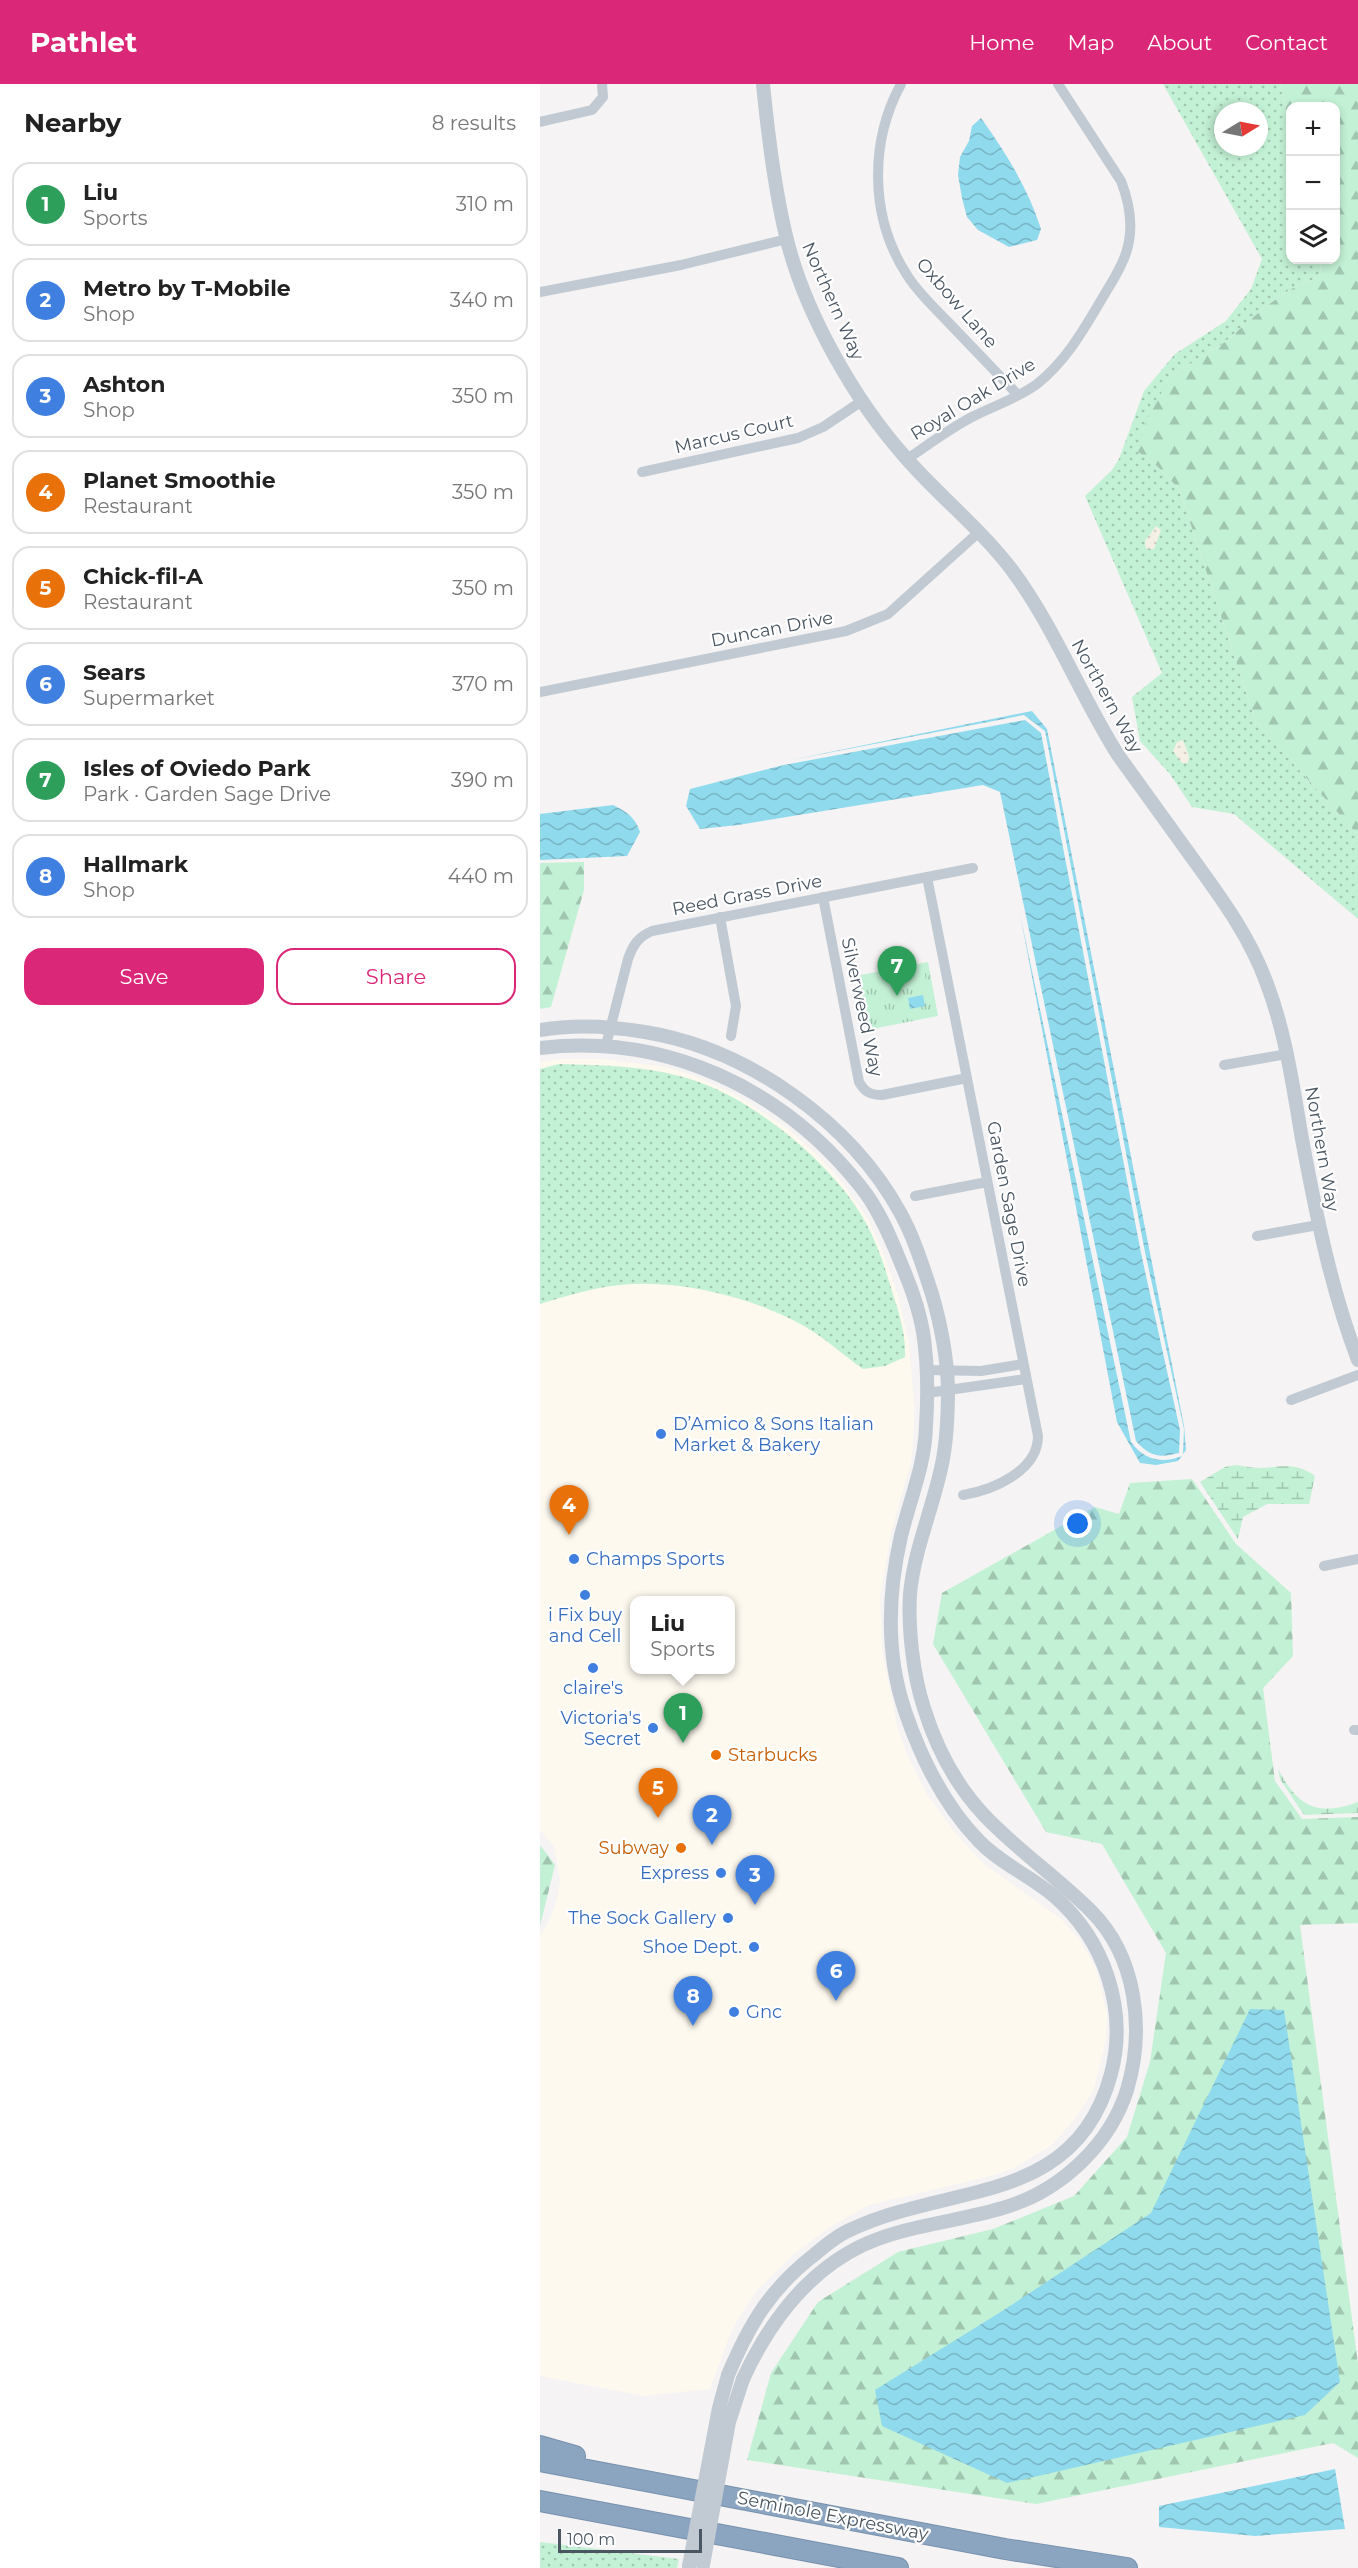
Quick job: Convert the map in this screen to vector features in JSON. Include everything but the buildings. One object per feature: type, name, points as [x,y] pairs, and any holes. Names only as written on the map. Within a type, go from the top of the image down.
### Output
[{"type":"highway","points":[[540,2446],[575,2462]]},
{"type":"highway","points":[[540,2461],[575,2462]]},
{"type":"highway","name":"Seminole Expressway","points":[[575,2462],[633,2478],[983,2544],[1126,2568]]},
{"type":"highway","points":[[540,2501],[898,2568]]},
{"type":"street","points":[[540,122],[592,110],[603,97],[602,84]]},
{"type":"street","name":"Northern Way","points":[[763,84],[771,154],[787,239],[819,322],[862,401],[907,459],[979,532],[1012,570],[1042,615],[1118,756],[1236,921],[1267,983],[1287,1054],[1318,1225],[1348,1335],[1358,1360]]},
{"type":"street","name":"Oxbow Lane","points":[[901,84],[882,130],[877,170],[880,208],[890,241],[913,282],[1018,395]]},
{"type":"street","name":"Royal Oak Drive","points":[[907,459],[950,429],[1036,384],[1071,351],[1118,272],[1130,234],[1128,199],[1121,182],[1058,84]]},
{"type":"street","points":[[540,292],[681,265],[787,239]]},
{"type":"street","name":"Marcus Court","points":[[642,472],[798,438],[823,427],[862,401]]},
{"type":"street","name":"Duncan Drive","points":[[540,692],[846,632],[888,614],[979,532]]},
{"type":"street","name":"Reed Grass Drive","points":[[606,1045],[628,959],[633,945],[641,936],[652,931],[720,917],[973,868]]},
{"type":"street","name":"Garden Sage Drive","points":[[927,877],[1038,1436],[1036,1453],[1031,1462],[993,1487],[963,1495]]},
{"type":"street","name":"Silverweed Way","points":[[823,897],[859,1082],[864,1090],[873,1095],[882,1095],[967,1078]]},
{"type":"street","points":[[720,917],[736,1006],[731,1036]]},
{"type":"street","points":[[540,1030],[610,1026],[669,1036],[744,1064],[780,1085],[846,1140],[900,1212],[921,1258],[941,1326],[948,1389],[943,1462],[918,1554],[910,1595],[913,1652],[921,1699],[934,1740],[958,1780],[980,1810],[1009,1840],[1095,1914],[1112,1937],[1127,1971],[1136,2013],[1133,2060],[1126,2092],[1111,2124],[1090,2155],[1069,2174],[1011,2206],[903,2232],[862,2246],[816,2277],[784,2310],[758,2348],[743,2379],[729,2422],[696,2567]]},
{"type":"street","points":[[540,1048],[570,1044],[606,1045],[653,1052],[707,1069],[750,1088],[782,1110],[824,1147],[863,1188],[889,1234],[912,1289],[923,1331],[927,1393],[926,1433],[920,1474],[902,1532],[894,1571],[890,1611],[893,1660],[903,1706],[921,1754],[945,1797],[977,1839],[1004,1864],[1053,1895],[1076,1919],[1093,1944],[1108,1973],[1117,2008],[1117,2043],[1112,2072],[1104,2098],[1085,2128],[1067,2150],[1040,2169],[1011,2184],[905,2209],[854,2228],[838,2236],[793,2271],[767,2300],[744,2337],[728,2375],[719,2408],[696,2567]]},
{"type":"street","points":[[1224,1065],[1287,1054]]},
{"type":"street","points":[[915,1196],[987,1182]]},
{"type":"street","points":[[1257,1236],[1318,1225]]},
{"type":"street","points":[[926,1370],[981,1371],[1023,1364]]},
{"type":"street","points":[[981,1371],[982,1386]]},
{"type":"street","points":[[1291,1400],[1358,1375]]},
{"type":"street","points":[[927,1393],[1026,1379]]},
{"type":"street","points":[[1324,1566],[1358,1559]]},
{"type":"shaded area","points":[[560,1059],[602,1059],[666,1067],[695,1076],[736,1095],[788,1129],[816,1154],[839,1178],[869,1221],[885,1257],[898,1296],[909,1342],[914,1402],[911,1462],[892,1529],[880,1596],[882,1650],[898,1729],[907,1754],[928,1796],[955,1833],[984,1864],[1061,1919],[1079,1939],[1096,1968],[1107,2014],[1106,2040],[1094,2089],[1077,2116],[1053,2144],[1015,2168],[991,2176],[869,2205],[829,2228],[795,2253],[756,2291],[732,2329],[710,2389],[643,2396],[540,2376],[540,1935],[548,1923],[557,1900],[560,1880],[554,1847],[540,1830],[540,1062]]},
{"type":"green space","points":[[1163,84],[1280,84],[1286,111],[1286,264],[1320,264],[1321,273],[1312,280],[1291,289],[1265,307],[1225,342],[1170,377],[1137,451],[1157,466],[1179,489],[1256,722],[1358,835],[1358,919],[1234,814],[1192,807],[1170,774],[1140,741],[1132,697],[1162,673],[1085,496],[1112,470],[1119,459],[1144,391],[1175,354],[1226,321],[1251,289],[1262,259]]},
{"type":"green space","points":[[1280,84],[1358,84],[1358,835],[1256,722],[1179,489],[1157,466],[1137,451],[1147,419],[1170,377],[1225,342],[1265,307],[1291,289],[1312,280],[1321,273],[1320,264],[1340,264],[1340,102],[1286,102],[1286,111]]},
{"type":"green space","points":[[584,862],[584,890],[551,1007],[540,1009],[540,863]]},
{"type":"green space","points":[[928,962],[938,1016],[867,1030],[856,976]]},
{"type":"green space","points":[[924,969],[927,987],[914,992],[910,970]]},
{"type":"green space","points":[[559,1064],[641,1069],[690,1079],[740,1101],[790,1136],[834,1179],[866,1223],[881,1257],[897,1308],[903,1332],[905,1357],[885,1366],[863,1369],[827,1341],[784,1316],[739,1299],[690,1288],[666,1285],[620,1285],[589,1290],[540,1304],[540,1069]]},
{"type":"green space","points":[[1236,1465],[1260,1468],[1289,1466],[1308,1472],[1315,1476],[1309,1504],[1267,1504],[1243,1517],[1238,1539],[1200,1482],[1225,1467]]},
{"type":"green space","points":[[1192,1479],[1236,1544],[1291,1593],[1293,1656],[1263,1688],[1275,1781],[1302,1819],[1358,1817],[1358,1923],[1300,1925],[1358,2364],[1358,2458],[1333,2443],[1036,2504],[747,2460],[771,2373],[818,2302],[898,2252],[993,2229],[1074,2196],[1127,2137],[1150,2062],[1166,1953],[1102,1844],[1046,1832],[933,1644],[942,1593],[1095,1507],[1119,1514],[1130,1483]]},
{"type":"green space","points":[[1278,1769],[1293,1792],[1310,1805],[1331,1809],[1358,1802],[1358,1813],[1304,1815],[1280,1779]]},
{"type":"green space","points":[[540,1845],[555,1865],[540,1926]]},
{"type":"green space","points":[[540,2542],[679,2559],[677,2568],[540,2568]]},
{"type":"sand","points":[[1156,526],[1161,530],[1154,549],[1147,549],[1145,541]]},
{"type":"sand","points":[[1183,740],[1189,756],[1188,763],[1182,763],[1173,751],[1177,742]]},
{"type":"water","points":[[981,118],[1008,158],[1030,199],[1041,229],[1037,240],[1009,247],[978,230],[967,217],[958,175],[960,157],[969,141],[972,126]]},
{"type":"water","points":[[1032,711],[1047,729],[1184,1426],[1186,1450],[1183,1454],[1184,1429],[1145,1252],[1045,731],[1024,715],[786,761]]},
{"type":"water","points":[[1025,720],[1041,733],[1141,1253],[1180,1430],[1179,1453],[1172,1455],[1155,1455],[1136,1441],[1000,792],[983,785],[738,825],[700,829],[686,806],[690,789],[784,765]]},
{"type":"water","points":[[613,805],[636,822],[640,832],[627,856],[540,860],[540,814]]},
{"type":"water","points":[[1020,914],[1131,1442],[1142,1453],[1154,1459],[1167,1460],[1182,1456],[1178,1461],[1156,1465],[1140,1463],[1117,1422]]},
{"type":"water","points":[[923,995],[925,1006],[910,1009],[908,998]]},
{"type":"water","points":[[1250,2009],[1284,2010],[1340,2382],[1305,2415],[1007,2483],[882,2426],[875,2390],[1007,2308],[1151,2213]]},
{"type":"water","points":[[1335,2469],[1345,2529],[1255,2536],[1159,2527],[1159,2506]]},
{"type":"place","name":"Isles of Oviedo Park","points":[[897,996]]},
{"type":"place","name":"D’Amico & Sons Italian Market & Bakery","points":[[661,1434]]},
{"type":"place","name":"Planet Smoothie","points":[[569,1535]]},
{"type":"place","name":"Champs Sports","points":[[574,1559]]},
{"type":"place","name":"i Fix buy and Cell","points":[[585,1595]]},
{"type":"place","name":"claire's","points":[[593,1668]]},
{"type":"place","name":"Victoria's Secret","points":[[653,1728]]},
{"type":"place","name":"Liu","points":[[683,1743]]},
{"type":"place","name":"Starbucks","points":[[716,1755]]},
{"type":"place","name":"Chick-fil-A","points":[[658,1818]]},
{"type":"place","name":"Metro by T-Mobile","points":[[712,1845]]},
{"type":"place","name":"Subway","points":[[681,1848]]},
{"type":"place","name":"Express","points":[[721,1873]]},
{"type":"place","name":"Ashton","points":[[755,1905]]},
{"type":"place","name":"The Sock Gallery","points":[[728,1918]]},
{"type":"place","name":"Shoe Dept.","points":[[754,1947]]},
{"type":"place","name":"Sears","points":[[836,2001]]},
{"type":"place","name":"Gnc","points":[[734,2012]]},
{"type":"place","name":"Hallmark","points":[[693,2026]]}]
